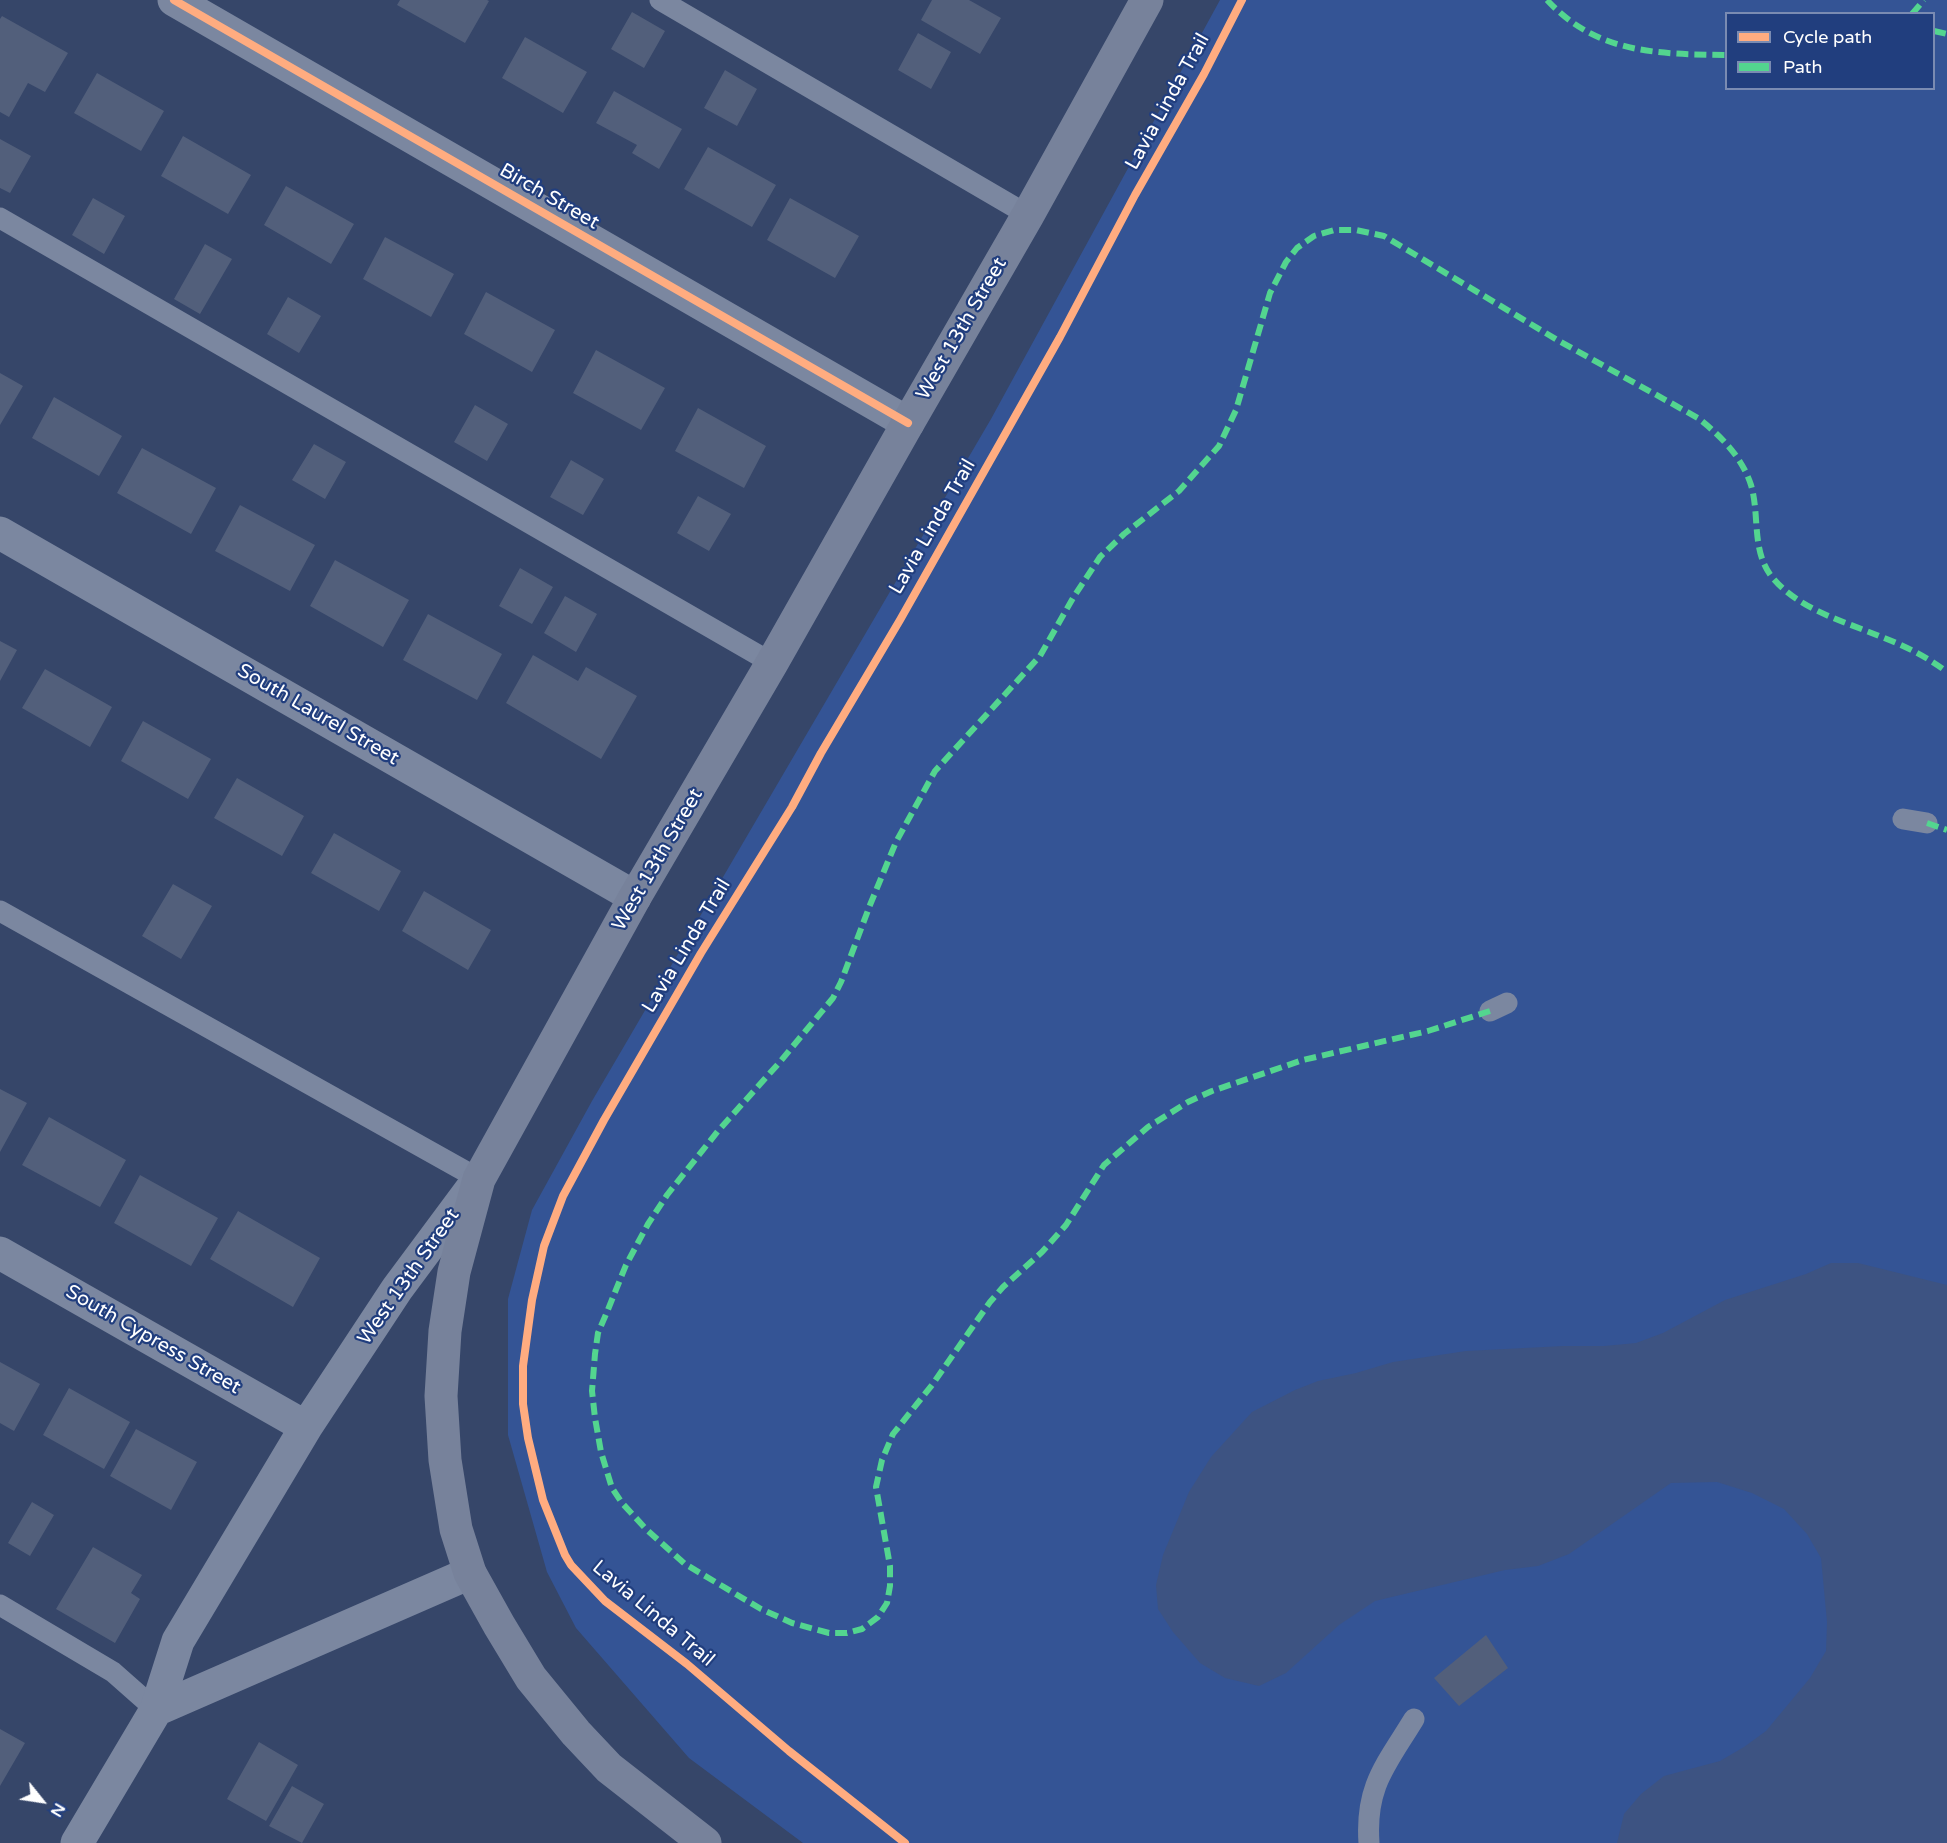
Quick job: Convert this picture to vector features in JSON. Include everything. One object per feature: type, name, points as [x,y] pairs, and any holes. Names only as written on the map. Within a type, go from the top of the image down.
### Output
[{"type":"main road","name":"West 13th Street","points":[[479,1179],[635,897],[772,663],[1028,215],[1147,0]]},
{"type":"main road","points":[[479,1179],[454,1272],[445,1331],[441,1396],[445,1460],[456,1529],[470,1573],[531,1678],[576,1733],[609,1768],[705,1843]]},
{"type":"street","name":"Birch Street","points":[[174,0],[908,423]]},
{"type":"street","name":"South Laurel Street","points":[[0,533],[635,897]]},
{"type":"street","name":"West 13th Street","points":[[77,1843],[156,1710],[178,1641],[306,1427],[397,1289],[479,1179]]},
{"type":"street","name":"South Cypress Street","points":[[0,1253],[306,1427]]},
{"type":"street","points":[[156,1710],[470,1573]]},
{"type":"lane","points":[[660,0],[1028,215]]},
{"type":"lane","points":[[0,218],[772,663]]},
{"type":"lane","points":[[1903,819],[1926,823]]},
{"type":"lane","points":[[0,911],[479,1179]]},
{"type":"lane","points":[[0,1605],[113,1672],[156,1710]]},
{"type":"lane","points":[[1369,1843],[1368,1810],[1376,1781],[1414,1719]]},
{"type":"shaded area","points":[[1220,0],[1947,0],[1947,1843],[803,1843],[689,1758],[576,1628],[547,1572],[508,1435],[508,1299],[532,1210],[592,1101],[991,419]]},
{"type":"shaded area","points":[[1831,1263],[1858,1263],[1947,1285],[1947,1843],[1617,1843],[1624,1814],[1641,1794],[1664,1776],[1720,1761],[1766,1731],[1810,1678],[1826,1651],[1827,1622],[1821,1558],[1807,1534],[1784,1509],[1752,1493],[1717,1482],[1671,1483],[1569,1554],[1538,1566],[1505,1570],[1375,1601],[1339,1625],[1286,1673],[1259,1686],[1225,1678],[1200,1663],[1173,1632],[1158,1609],[1156,1585],[1163,1555],[1189,1492],[1211,1457],[1252,1412],[1318,1381],[1393,1362],[1466,1351],[1636,1343],[1663,1333],[1725,1300],[1806,1274]]},
{"type":"building","points":[[400,0],[489,1],[465,43],[397,5]]},
{"type":"building","points":[[932,0],[969,0],[1001,18],[980,54],[921,20]]},
{"type":"building","points":[[632,12],[665,31],[644,68],[611,49]]},
{"type":"building","points":[[2,16],[68,53],[45,92],[28,83],[9,117],[0,112],[0,19]]},
{"type":"building","points":[[918,33],[951,52],[931,89],[898,70]]},
{"type":"building","points":[[525,37],[587,72],[563,113],[502,78]]},
{"type":"building","points":[[725,70],[757,89],[737,126],[704,108]]},
{"type":"building","points":[[97,73],[164,111],[141,151],[74,113]]},
{"type":"building","points":[[614,91],[682,129],[659,169],[632,153],[637,145],[596,123]]},
{"type":"building","points":[[183,136],[251,175],[228,214],[161,176]]},
{"type":"building","points":[[0,139],[31,156],[10,193],[0,188]]},
{"type":"building","points":[[708,147],[776,185],[752,227],[684,189]]},
{"type":"building","points":[[286,186],[354,224],[331,264],[264,225]]},
{"type":"building","points":[[93,198],[125,216],[104,254],[72,235]]},
{"type":"building","points":[[790,198],[859,236],[835,278],[767,240]]},
{"type":"building","points":[[385,237],[454,274],[431,317],[363,279]]},
{"type":"building","points":[[205,244],[232,259],[200,314],[174,299]]},
{"type":"building","points":[[486,292],[555,330],[532,372],[464,334]]},
{"type":"building","points":[[288,297],[321,316],[299,353],[267,334]]},
{"type":"building","points":[[596,350],[665,388],[641,430],[573,393]]},
{"type":"building","points":[[0,373],[23,386],[0,425]]},
{"type":"building","points":[[54,397],[122,436],[99,476],[32,438]]},
{"type":"building","points":[[475,405],[508,424],[487,461],[454,442]]},
{"type":"building","points":[[698,408],[766,446],[744,488],[675,451]]},
{"type":"building","points":[[314,444],[346,462],[325,499],[292,480]]},
{"type":"building","points":[[142,448],[216,488],[191,534],[117,493]]},
{"type":"building","points":[[571,460],[604,479],[583,515],[550,497]]},
{"type":"building","points":[[698,496],[731,514],[709,551],[677,533]]},
{"type":"building","points":[[240,505],[315,545],[290,591],[215,551]]},
{"type":"building","points":[[335,560],[409,600],[383,647],[310,606]]},
{"type":"building","points":[[520,568],[553,587],[532,624],[499,606]]},
{"type":"building","points":[[565,596],[597,614],[576,652],[544,633]]},
{"type":"building","points":[[428,614],[502,654],[477,700],[403,660]]},
{"type":"building","points":[[0,641],[17,650],[0,681]]},
{"type":"building","points":[[533,655],[578,681],[586,667],[637,696],[601,759],[506,703]]},
{"type":"building","points":[[45,669],[112,707],[90,747],[22,708]]},
{"type":"building","points":[[143,721],[211,759],[188,799],[121,761]]},
{"type":"building","points":[[237,778],[304,816],[282,856],[214,818]]},
{"type":"building","points":[[334,833],[401,871],[379,911],[311,873]]},
{"type":"building","points":[[173,884],[212,906],[181,959],[142,936]]},
{"type":"building","points":[[424,891],[491,930],[468,970],[402,931]]},
{"type":"building","points":[[0,1089],[27,1103],[0,1152]]},
{"type":"building","points":[[49,1117],[126,1160],[100,1207],[22,1165]]},
{"type":"building","points":[[140,1175],[218,1218],[191,1266],[114,1223]]},
{"type":"building","points":[[238,1211],[320,1258],[293,1307],[210,1259]]},
{"type":"building","points":[[0,1362],[40,1384],[14,1431],[0,1423]]},
{"type":"building","points":[[69,1388],[130,1422],[104,1469],[43,1435]]},
{"type":"building","points":[[136,1429],[197,1462],[171,1510],[110,1476]]},
{"type":"building","points":[[32,1502],[54,1515],[30,1556],[8,1543]]},
{"type":"building","points":[[93,1547],[142,1575],[131,1593],[140,1599],[115,1643],[56,1609]]},
{"type":"building","points":[[1486,1635],[1508,1668],[1459,1706],[1434,1678]]},
{"type":"building","points":[[0,1729],[25,1743],[0,1786]]},
{"type":"building","points":[[259,1742],[298,1765],[266,1821],[227,1799]]},
{"type":"building","points":[[292,1786],[324,1804],[302,1843],[269,1826]]},
{"type":"marked path","points":[[1547,0],[1566,18],[1608,41],[1676,54],[1725,55]]},
{"type":"marked path","points":[[1914,12],[1924,0]]},
{"type":"marked path","points":[[1935,31],[1947,34]]},
{"type":"marked path","points":[[1490,1011],[1428,1031],[1303,1060],[1212,1091],[1188,1102],[1148,1127],[1104,1165],[1066,1225],[1042,1252],[1003,1287],[990,1302],[932,1385],[893,1434],[882,1460],[876,1487],[890,1566],[890,1586],[887,1603],[878,1617],[862,1629],[847,1633],[829,1633],[792,1623],[761,1609],[685,1564],[646,1529],[622,1503],[612,1488],[601,1452],[595,1418],[592,1391],[595,1354],[598,1333],[626,1265],[648,1224],[667,1195],[718,1131],[833,998],[896,842],[935,771],[1040,656],[1073,598],[1100,557],[1124,534],[1179,491],[1219,446],[1236,410],[1270,293],[1286,262],[1297,248],[1314,236],[1334,230],[1356,230],[1384,236],[1559,341],[1698,418],[1730,448],[1747,475],[1754,496],[1758,544],[1765,567],[1772,577],[1795,598],[1808,606],[1906,647],[1947,672]]},
{"type":"marked path","points":[[1927,823],[1947,830]]},
{"type":"cycle path","points":[[174,0],[908,423]]},
{"type":"cycle path","name":"Lavia Linda Trail","points":[[905,1843],[789,1751],[687,1664],[605,1601],[571,1565],[543,1500],[528,1438],[523,1404],[523,1366],[532,1300],[544,1246],[563,1196],[604,1120],[701,953],[792,807],[821,753],[900,620],[1060,337],[1242,0]]}]
